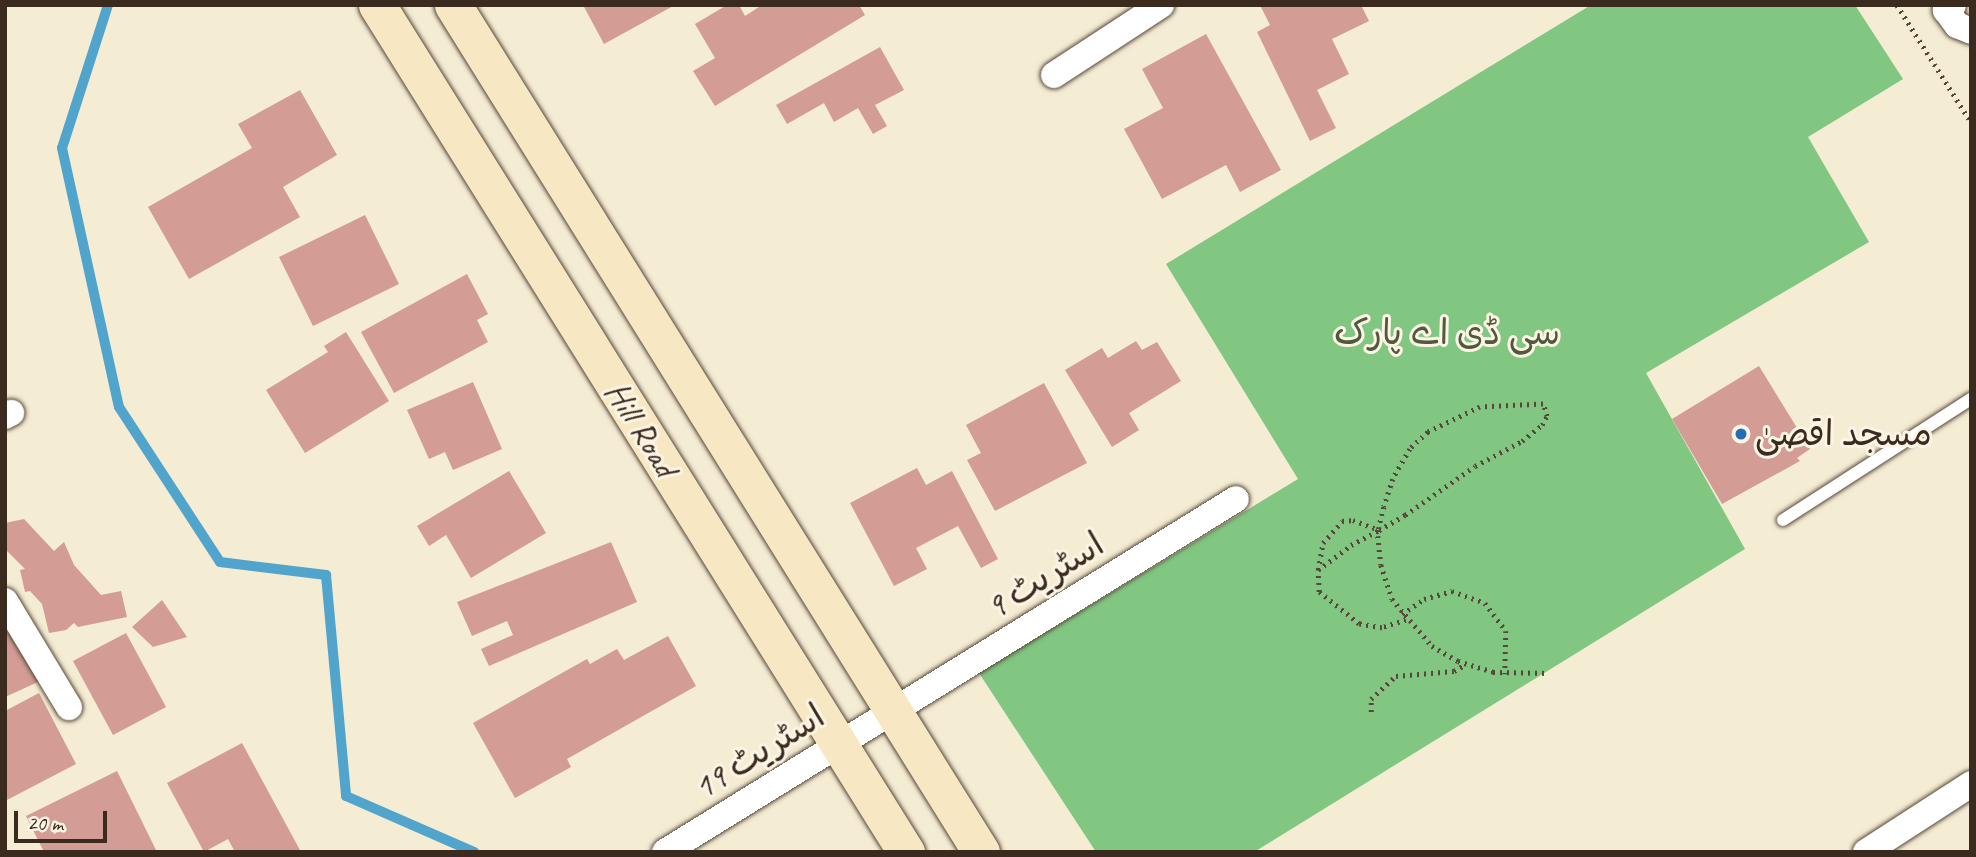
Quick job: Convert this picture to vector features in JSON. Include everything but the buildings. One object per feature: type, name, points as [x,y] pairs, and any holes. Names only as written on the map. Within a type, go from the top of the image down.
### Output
[{"type":"street","name":"Hill Road","points":[[377,5],[906,852]]},
{"type":"street","name":"Hill Road","points":[[453,5],[891,712],[981,852]]},
{"type":"street","points":[[1054,75],[1161,5]]},
{"type":"street","points":[[1953,5],[1946,10],[1957,25],[1971,31]]},
{"type":"street","name":"اسٹریٹ 9","points":[[891,712],[1236,499]]},
{"type":"street","points":[[5,601],[69,707]]},
{"type":"street","name":"اسٹریٹ 19","points":[[666,852],[891,712]]},
{"type":"street","points":[[1866,852],[1971,783]]},
{"type":"lane","points":[[1783,520],[1971,399]]},
{"type":"path","points":[[1897,5],[1971,122]]},
{"type":"path","points":[[1318,570],[1379,530],[1475,466],[1522,441],[1547,416],[1544,404],[1480,407],[1428,432],[1410,449],[1393,479],[1379,530],[1381,565],[1402,614],[1432,646],[1466,664],[1505,674],[1549,673]]},
{"type":"path","points":[[1379,530],[1353,520],[1342,521],[1323,543],[1318,570],[1319,592],[1359,624],[1382,628],[1406,620]]},
{"type":"path","points":[[1402,614],[1424,599],[1452,591],[1485,603],[1506,631],[1505,674]]},
{"type":"path","points":[[1371,712],[1371,699],[1396,676],[1454,671],[1466,664]]},
{"type":"green space","name":"سی ڈی اے پارک","points":[[1591,5],[1855,5],[1903,79],[1808,137],[1869,242],[1646,373],[1745,549],[1254,852],[1096,852],[979,673],[1298,479],[1166,264]]},
{"type":"waterway","points":[[108,5],[62,148],[119,407],[220,562],[326,575],[346,796],[474,852]]},
{"type":"place","name":"مسجد اقصیٰ","points":[[1741,434]]}]
